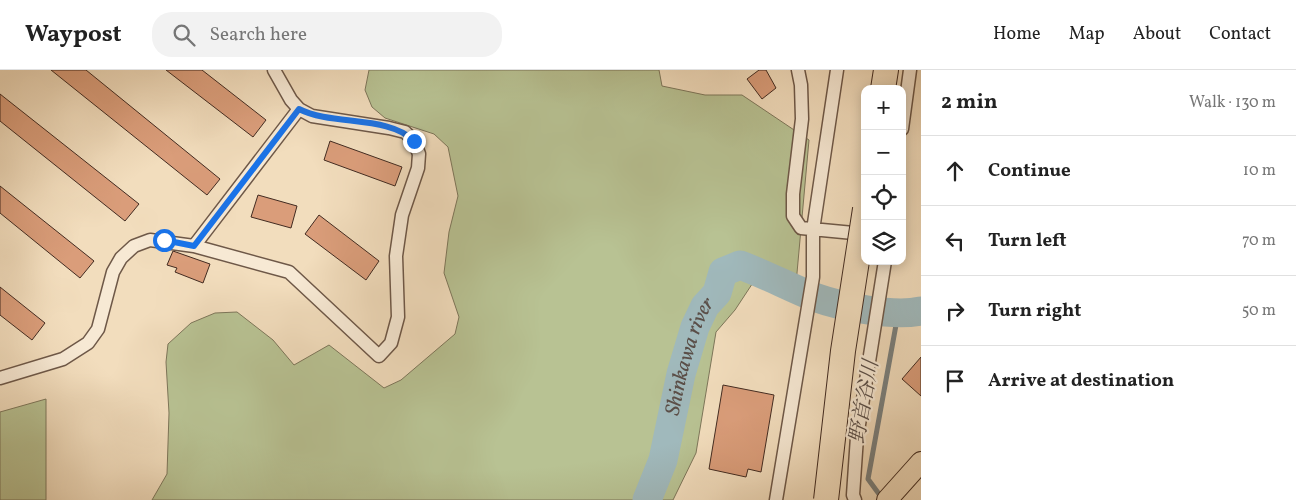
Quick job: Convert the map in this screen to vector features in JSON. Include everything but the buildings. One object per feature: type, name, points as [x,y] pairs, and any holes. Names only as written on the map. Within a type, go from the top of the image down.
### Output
[{"type":"highway","points":[[884,85],[886,70]]},
{"type":"highway","points":[[826,500],[843,351],[863,220]]},
{"type":"main road","points":[[887,500],[921,462]]},
{"type":"street","points":[[0,378],[63,359],[88,343],[98,329],[113,272],[121,258],[134,246],[150,240],[164,240],[194,246],[289,272],[379,356],[391,343],[398,317],[396,256],[401,224],[418,168],[419,154],[414,141],[405,132],[312,116],[299,109],[291,100],[274,70]]},
{"type":"street","points":[[798,70],[801,85],[802,119],[793,194],[793,216],[801,228],[861,234]]},
{"type":"street","points":[[776,500],[813,277],[813,230],[837,70]]},
{"type":"street","points":[[906,100],[910,70]]},
{"type":"street","points":[[194,246],[299,109]]},
{"type":"street","points":[[855,500],[853,495],[857,437],[884,265]]},
{"type":"green space","points":[[369,70],[659,70],[662,86],[705,95],[742,95],[809,140],[796,284],[764,266],[735,310],[716,332],[696,453],[673,500],[152,500],[167,474],[169,413],[166,362],[168,344],[191,323],[215,313],[237,312],[273,340],[294,365],[329,345],[384,388],[401,380],[455,334],[459,317],[444,273],[449,232],[458,196],[448,147],[434,134],[385,118],[372,107],[365,90]]},
{"type":"green space","points":[[46,399],[46,500],[0,500],[0,412]]},
{"type":"waterway","name":"Shinkawa river","points":[[647,500],[663,460],[681,374],[695,327],[705,306],[717,293],[723,272],[740,265],[814,297],[839,304],[882,312],[910,313],[921,311]]},
{"type":"waterway","name":"野首谷川","points":[[879,494],[868,479],[898,314]]},
{"type":"route","points":[[164,240],[194,246],[299,109],[312,116],[405,132],[414,141]]}]
